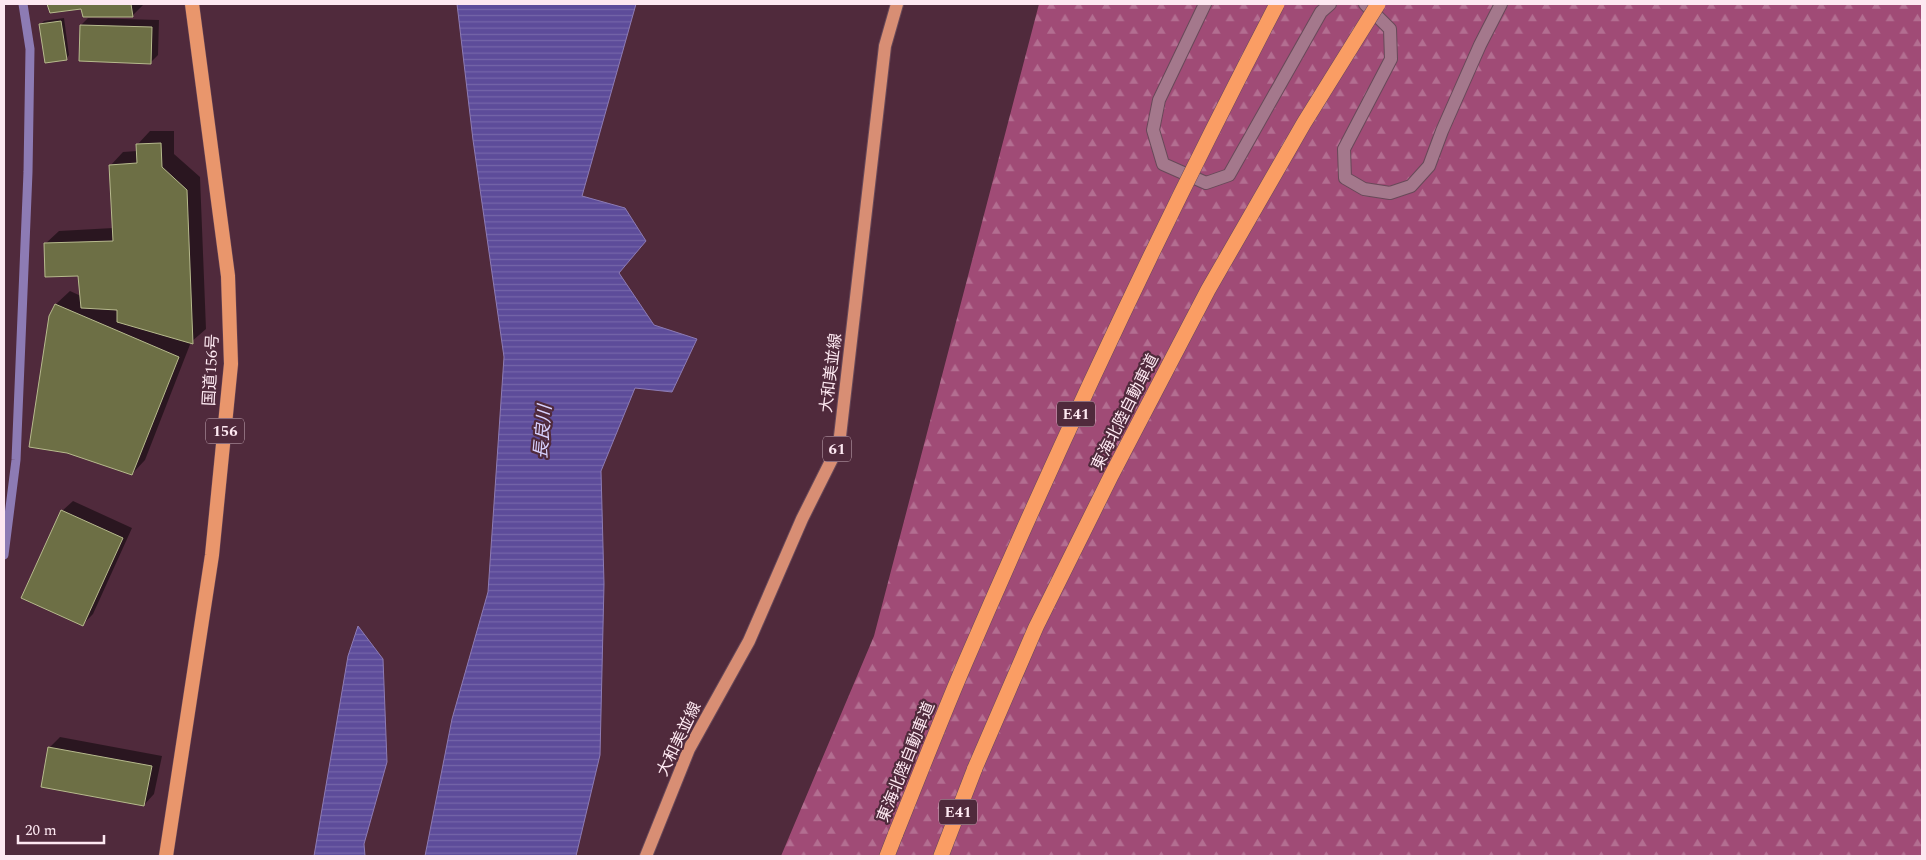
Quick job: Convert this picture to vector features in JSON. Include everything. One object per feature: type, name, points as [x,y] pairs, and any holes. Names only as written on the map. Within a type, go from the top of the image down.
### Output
[{"type":"highway","name":"国道156号","points":[[166,856],[212,555],[232,364],[228,276],[192,4]]},
{"type":"highway","name":"東海北陸自動車道","points":[[887,856],[964,665],[1049,473],[1148,260],[1277,4]]},
{"type":"highway","name":"東海北陸自動車道","points":[[941,856],[975,768],[1036,627],[1111,476],[1208,290],[1304,123],[1378,4]]},
{"type":"main road","name":"大和美並線","points":[[646,856],[689,749],[749,641],[802,519],[839,445],[885,46],[897,4]]},
{"type":"street","points":[[1205,4],[1160,100],[1153,130],[1163,164],[1206,183],[1229,175],[1321,12],[1330,4]]},
{"type":"street","points":[[1364,4],[1390,29],[1391,59],[1344,148],[1345,178],[1364,189],[1390,192],[1411,186],[1428,166],[1480,45],[1501,4]]},
{"type":"green space","points":[[1039,4],[1922,4],[1922,856],[781,856],[874,636]]},
{"type":"water","name":"長良川","points":[[457,4],[636,4],[582,196],[625,208],[646,241],[619,273],[654,325],[697,339],[672,392],[635,388],[601,471],[604,584],[600,755],[576,856],[425,856],[452,719],[488,592],[504,357],[473,140]]},
{"type":"water","points":[[358,626],[383,659],[387,762],[364,844],[365,856],[314,856],[348,656]]},
{"type":"building","points":[[47,4],[131,4],[133,17],[83,17],[81,9],[50,13]]},
{"type":"building","points":[[61,21],[67,60],[45,63],[39,24]]},
{"type":"building","points":[[80,25],[152,27],[151,64],[79,61]]},
{"type":"building","points":[[161,143],[162,167],[187,190],[193,344],[117,322],[117,310],[81,308],[78,276],[45,277],[44,243],[113,241],[109,165],[137,163],[136,144]]},
{"type":"building","points":[[55,304],[179,357],[132,475],[67,453],[29,447],[49,316]]},
{"type":"building","points":[[61,510],[123,538],[83,626],[21,598]]},
{"type":"building","points":[[48,747],[152,766],[144,806],[41,787]]},
{"type":"waterway","points":[[4,555],[16,460],[28,172],[30,49],[23,4]]}]
